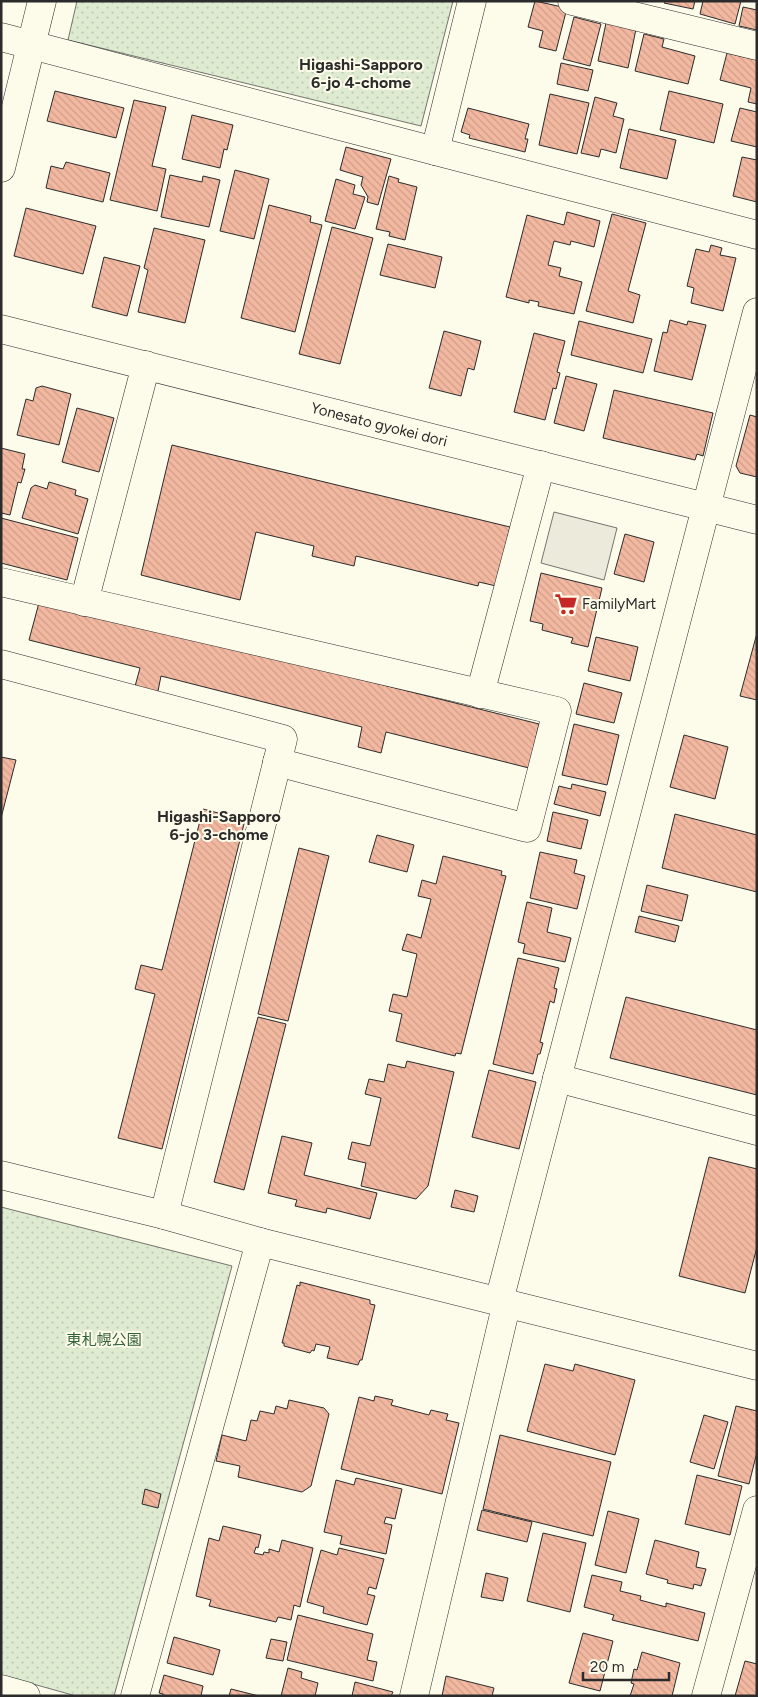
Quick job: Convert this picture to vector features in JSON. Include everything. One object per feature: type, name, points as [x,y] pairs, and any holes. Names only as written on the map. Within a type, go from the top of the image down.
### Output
[{"type":"street","points":[[1,168],[42,1]]},
{"type":"street","points":[[435,151],[472,1]]},
{"type":"street","points":[[572,1],[757,46]]},
{"type":"street","points":[[1,37],[757,235]]},
{"type":"street","points":[[414,1696],[556,1078],[757,312]]},
{"type":"street","name":"Yonesato gyokei dori","points":[[1,329],[757,520]]},
{"type":"street","points":[[84,602],[146,366]]},
{"type":"street","points":[[480,694],[541,465]]},
{"type":"street","points":[[1,582],[557,712],[528,828],[277,762]]},
{"type":"street","points":[[1,664],[283,739],[164,1215]]},
{"type":"street","points":[[556,1078],[757,1131]]},
{"type":"street","points":[[1,1175],[164,1215],[260,1242],[757,1366]]},
{"type":"street","points":[[134,1696],[260,1242]]},
{"type":"street","points":[[706,1696],[757,1510]]},
{"type":"street","points":[[1,1689],[26,1696]]},
{"type":"green space","points":[[77,1],[453,1],[421,126],[68,40]]},
{"type":"green space","name":"東札幌公園","points":[[1,1207],[232,1266],[114,1696],[76,1696],[1,1675]]},
{"type":"shaded area","points":[[554,512],[617,528],[604,580],[541,563]]},
{"type":"building","points":[[535,1],[567,8],[556,51],[539,47],[543,31],[528,27]]},
{"type":"building","points":[[665,1],[695,1],[693,9],[664,3]]},
{"type":"building","points":[[703,1],[741,1],[735,24],[700,14]]},
{"type":"building","points":[[743,7],[757,10],[757,30],[739,26]]},
{"type":"building","points":[[574,17],[601,24],[590,66],[563,59]]},
{"type":"building","points":[[606,23],[636,29],[628,68],[598,61]]},
{"type":"building","points":[[644,34],[664,39],[662,47],[695,56],[688,84],[635,71]]},
{"type":"building","points":[[727,53],[757,60],[757,104],[748,102],[751,88],[720,80]]},
{"type":"building","points":[[561,63],[593,70],[588,91],[557,84]]},
{"type":"building","points":[[55,91],[124,108],[116,138],[47,121]]},
{"type":"building","points":[[669,91],[723,104],[714,143],[660,130]]},
{"type":"building","points":[[550,94],[589,103],[577,154],[539,145]]},
{"type":"building","points":[[595,97],[617,103],[613,116],[624,119],[616,153],[601,149],[599,157],[581,153]]},
{"type":"building","points":[[134,100],[166,107],[152,166],[166,169],[157,211],[110,200]]},
{"type":"building","points":[[468,108],[529,124],[525,139],[528,139],[525,152],[469,138],[470,135],[461,132]]},
{"type":"building","points":[[740,108],[757,112],[757,147],[731,141]]},
{"type":"building","points":[[192,115],[233,125],[227,150],[224,149],[220,168],[182,159]]},
{"type":"building","points":[[629,129],[676,140],[667,179],[620,168]]},
{"type":"building","points":[[346,147],[391,159],[378,205],[367,202],[368,197],[361,185],[363,177],[340,170]]},
{"type":"building","points":[[742,157],[757,160],[757,202],[733,196]]},
{"type":"building","points":[[66,162],[110,173],[103,202],[46,188],[51,166],[63,169]]},
{"type":"building","points":[[235,170],[269,179],[254,239],[220,231]]},
{"type":"building","points":[[170,175],[202,182],[203,176],[220,180],[209,227],[161,217]]},
{"type":"building","points":[[389,176],[399,179],[398,182],[417,187],[405,240],[389,236],[390,232],[376,229]]},
{"type":"building","points":[[336,179],[355,185],[353,194],[365,197],[355,229],[325,221]]},
{"type":"building","points":[[269,205],[311,216],[310,222],[322,225],[295,332],[241,318]]},
{"type":"building","points":[[26,208],[96,226],[83,274],[14,256]]},
{"type":"building","points":[[567,212],[600,221],[594,247],[571,241],[570,245],[554,241],[548,265],[561,268],[559,276],[582,282],[574,314],[538,306],[539,302],[529,300],[529,303],[506,297],[527,215],[564,225]]},
{"type":"building","points":[[612,214],[646,223],[628,291],[640,295],[633,323],[586,311]]},
{"type":"building","points":[[332,227],[373,238],[340,364],[299,354]]},
{"type":"building","points":[[154,228],[205,240],[185,323],[138,312],[148,270],[144,268]]},
{"type":"building","points":[[388,244],[442,257],[435,288],[380,275]]},
{"type":"building","points":[[711,245],[722,248],[720,255],[736,258],[723,311],[691,303],[694,288],[687,286],[696,249],[709,252]]},
{"type":"building","points":[[104,257],[140,266],[127,316],[92,307]]},
{"type":"building","points":[[670,320],[687,325],[688,321],[706,325],[692,380],[654,371],[663,332],[667,333]]},
{"type":"building","points":[[579,321],[652,339],[643,373],[571,355]]},
{"type":"building","points":[[444,331],[481,341],[474,370],[468,368],[461,396],[429,388]]},
{"type":"building","points":[[534,333],[565,341],[557,372],[560,373],[556,389],[553,388],[545,420],[514,412]]},
{"type":"building","points":[[566,376],[597,384],[584,431],[554,423]]},
{"type":"building","points":[[42,386],[71,394],[59,445],[17,435],[26,399],[33,401],[36,388]]},
{"type":"building","points":[[614,390],[713,413],[703,456],[697,454],[695,460],[603,438]]},
{"type":"building","points":[[77,408],[114,418],[99,472],[62,462]]},
{"type":"building","points":[[750,415],[757,417],[757,477],[740,473],[736,466]]},
{"type":"building","points":[[172,445],[510,527],[496,586],[479,582],[478,586],[356,556],[354,566],[312,556],[314,546],[256,532],[240,600],[141,575]]},
{"type":"building","points":[[1,448],[25,454],[22,469],[25,469],[21,483],[18,482],[10,515],[1,513]]},
{"type":"building","points":[[49,482],[76,490],[75,495],[88,499],[78,534],[22,518],[31,488],[35,485],[47,489]]},
{"type":"building","points":[[1,518],[78,538],[67,580],[1,563]]},
{"type":"building","points":[[625,534],[654,542],[644,582],[614,574]]},
{"type":"building","name":"FamilyMart","points":[[541,573],[602,588],[588,647],[571,643],[573,638],[542,630],[543,624],[530,621]]},
{"type":"building","points":[[40,599],[539,724],[529,768],[386,732],[381,753],[358,747],[362,727],[161,676],[157,696],[134,690],[140,668],[29,640]]},
{"type":"building","points":[[757,633],[757,700],[740,696]]},
{"type":"building","points":[[596,637],[638,647],[630,681],[588,671]]},
{"type":"building","points":[[584,683],[622,693],[614,723],[576,714]]},
{"type":"building","points":[[574,724],[619,735],[607,785],[562,775]]},
{"type":"building","points":[[684,735],[728,747],[715,799],[670,787]]},
{"type":"building","points":[[1,757],[16,760],[1,818]]},
{"type":"building","points":[[572,784],[606,792],[600,816],[554,804],[559,786],[571,789]]},
{"type":"building","points":[[203,809],[245,820],[162,1149],[118,1138],[155,994],[135,989],[141,965],[162,970]]},
{"type":"building","points":[[553,812],[588,820],[581,849],[547,841]]},
{"type":"building","points":[[675,814],[757,835],[757,892],[662,868]]},
{"type":"building","points":[[377,835],[414,845],[407,872],[369,862]]},
{"type":"building","points":[[299,848],[329,856],[288,1021],[258,1014]]},
{"type":"building","points":[[540,852],[577,860],[574,873],[585,876],[577,909],[530,898]]},
{"type":"building","points":[[443,856],[502,871],[501,875],[506,876],[461,1054],[456,1053],[455,1056],[396,1041],[402,1014],[389,1011],[393,994],[407,997],[417,954],[402,950],[407,934],[421,938],[431,899],[418,896],[422,880],[436,884]]},
{"type":"building","points":[[647,885],[688,895],[682,921],[641,911]]},
{"type":"building","points":[[527,902],[552,908],[547,932],[571,938],[565,962],[523,953],[525,944],[518,942]]},
{"type":"building","points":[[639,916],[679,926],[675,942],[635,932]]},
{"type":"building","points":[[518,958],[559,968],[554,988],[557,989],[554,1003],[550,1001],[540,1042],[543,1043],[533,1074],[493,1064]]},
{"type":"building","points":[[626,997],[757,1030],[757,1095],[610,1058]]},
{"type":"building","points":[[258,1017],[286,1024],[244,1190],[214,1182]]},
{"type":"building","points":[[407,1061],[454,1072],[428,1186],[416,1199],[361,1186],[366,1163],[348,1159],[352,1142],[370,1146],[381,1098],[365,1094],[369,1079],[384,1082],[388,1064],[405,1068]]},
{"type":"building","points":[[489,1070],[536,1082],[519,1149],[472,1137]]},
{"type":"building","points":[[282,1136],[312,1143],[304,1175],[377,1193],[370,1219],[327,1208],[326,1213],[295,1206],[297,1200],[268,1193]]},
{"type":"building","points":[[709,1157],[757,1169],[757,1247],[745,1293],[679,1276]]},
{"type":"building","points":[[455,1190],[478,1196],[474,1212],[451,1207]]},
{"type":"building","points":[[300,1282],[370,1300],[370,1304],[375,1305],[362,1360],[360,1360],[358,1365],[327,1358],[330,1347],[316,1344],[314,1351],[312,1350],[310,1353],[284,1346],[284,1343],[282,1343],[297,1285],[300,1286]]},
{"type":"building","points":[[545,1364],[573,1371],[575,1364],[635,1380],[615,1455],[527,1431]]},
{"type":"building","points":[[375,1396],[393,1400],[391,1405],[429,1415],[431,1410],[448,1414],[446,1420],[459,1423],[442,1494],[341,1469],[359,1397],[374,1401]]},
{"type":"building","points":[[289,1400],[324,1408],[329,1414],[311,1486],[302,1492],[238,1477],[240,1466],[216,1461],[222,1435],[246,1441],[251,1420],[257,1421],[260,1411],[274,1414],[276,1406],[287,1409]]},
{"type":"building","points":[[736,1406],[757,1411],[757,1452],[749,1484],[718,1476]]},
{"type":"building","points":[[704,1415],[728,1422],[714,1469],[690,1462]]},
{"type":"building","points":[[500,1435],[611,1462],[593,1536],[483,1509]]},
{"type":"building","points":[[697,1475],[742,1486],[730,1535],[685,1524]]},
{"type":"building","points":[[356,1478],[402,1489],[395,1519],[386,1517],[384,1523],[392,1525],[386,1554],[340,1544],[342,1536],[324,1532],[336,1480],[354,1485]]},
{"type":"building","points":[[145,1489],[161,1494],[158,1508],[142,1504]]},
{"type":"building","points":[[482,1510],[532,1522],[527,1542],[477,1530]]},
{"type":"building","points":[[608,1511],[639,1519],[626,1573],[595,1565]]},
{"type":"building","points":[[223,1526],[261,1535],[258,1548],[256,1547],[254,1553],[263,1555],[264,1552],[269,1553],[269,1549],[279,1552],[282,1540],[313,1548],[300,1607],[294,1605],[291,1620],[278,1617],[276,1622],[209,1606],[211,1600],[196,1596],[209,1538],[219,1541]]},
{"type":"building","points":[[543,1533],[586,1543],[570,1612],[527,1601]]},
{"type":"building","points":[[655,1540],[699,1552],[696,1567],[706,1569],[701,1586],[694,1584],[693,1589],[667,1583],[668,1580],[646,1574]]},
{"type":"building","points":[[339,1548],[384,1559],[376,1589],[369,1587],[367,1594],[375,1596],[367,1625],[323,1613],[324,1607],[307,1602],[321,1550],[337,1555]]},
{"type":"building","points":[[486,1573],[508,1578],[503,1601],[481,1597]]},
{"type":"building","points":[[592,1575],[622,1582],[620,1591],[641,1596],[640,1600],[666,1607],[666,1603],[705,1613],[698,1641],[612,1620],[614,1615],[584,1607]]},
{"type":"building","points":[[298,1615],[373,1634],[367,1660],[377,1662],[373,1681],[287,1660]]},
{"type":"building","points":[[583,1633],[613,1641],[600,1691],[569,1683]]},
{"type":"building","points":[[174,1637],[220,1650],[213,1675],[167,1663]]},
{"type":"building","points":[[271,1639],[287,1642],[283,1661],[266,1658]]},
{"type":"building","points":[[642,1652],[680,1663],[672,1696],[630,1696],[634,1684],[631,1683],[634,1669],[637,1670]]},
{"type":"building","points":[[745,1661],[757,1664],[757,1696],[735,1696]]},
{"type":"building","points":[[288,1668],[302,1672],[301,1678],[318,1683],[315,1696],[281,1696]]},
{"type":"building","points":[[164,1675],[203,1686],[201,1696],[163,1696],[163,1694],[159,1693]]},
{"type":"building","points":[[446,1676],[494,1688],[492,1696],[442,1696]]},
{"type":"building","points":[[355,1682],[393,1692],[391,1696],[352,1696]]},
{"type":"building","points":[[231,1689],[259,1696],[229,1696]]},
{"type":"place","name":"FamilyMart","points":[[566,604]]},
{"type":"district","name":"Higashi-Sapporo 6-jo 4-chome","points":[[361,73]]},
{"type":"district","name":"Higashi-Sapporo 6-jo 3-chome","points":[[219,825]]}]
